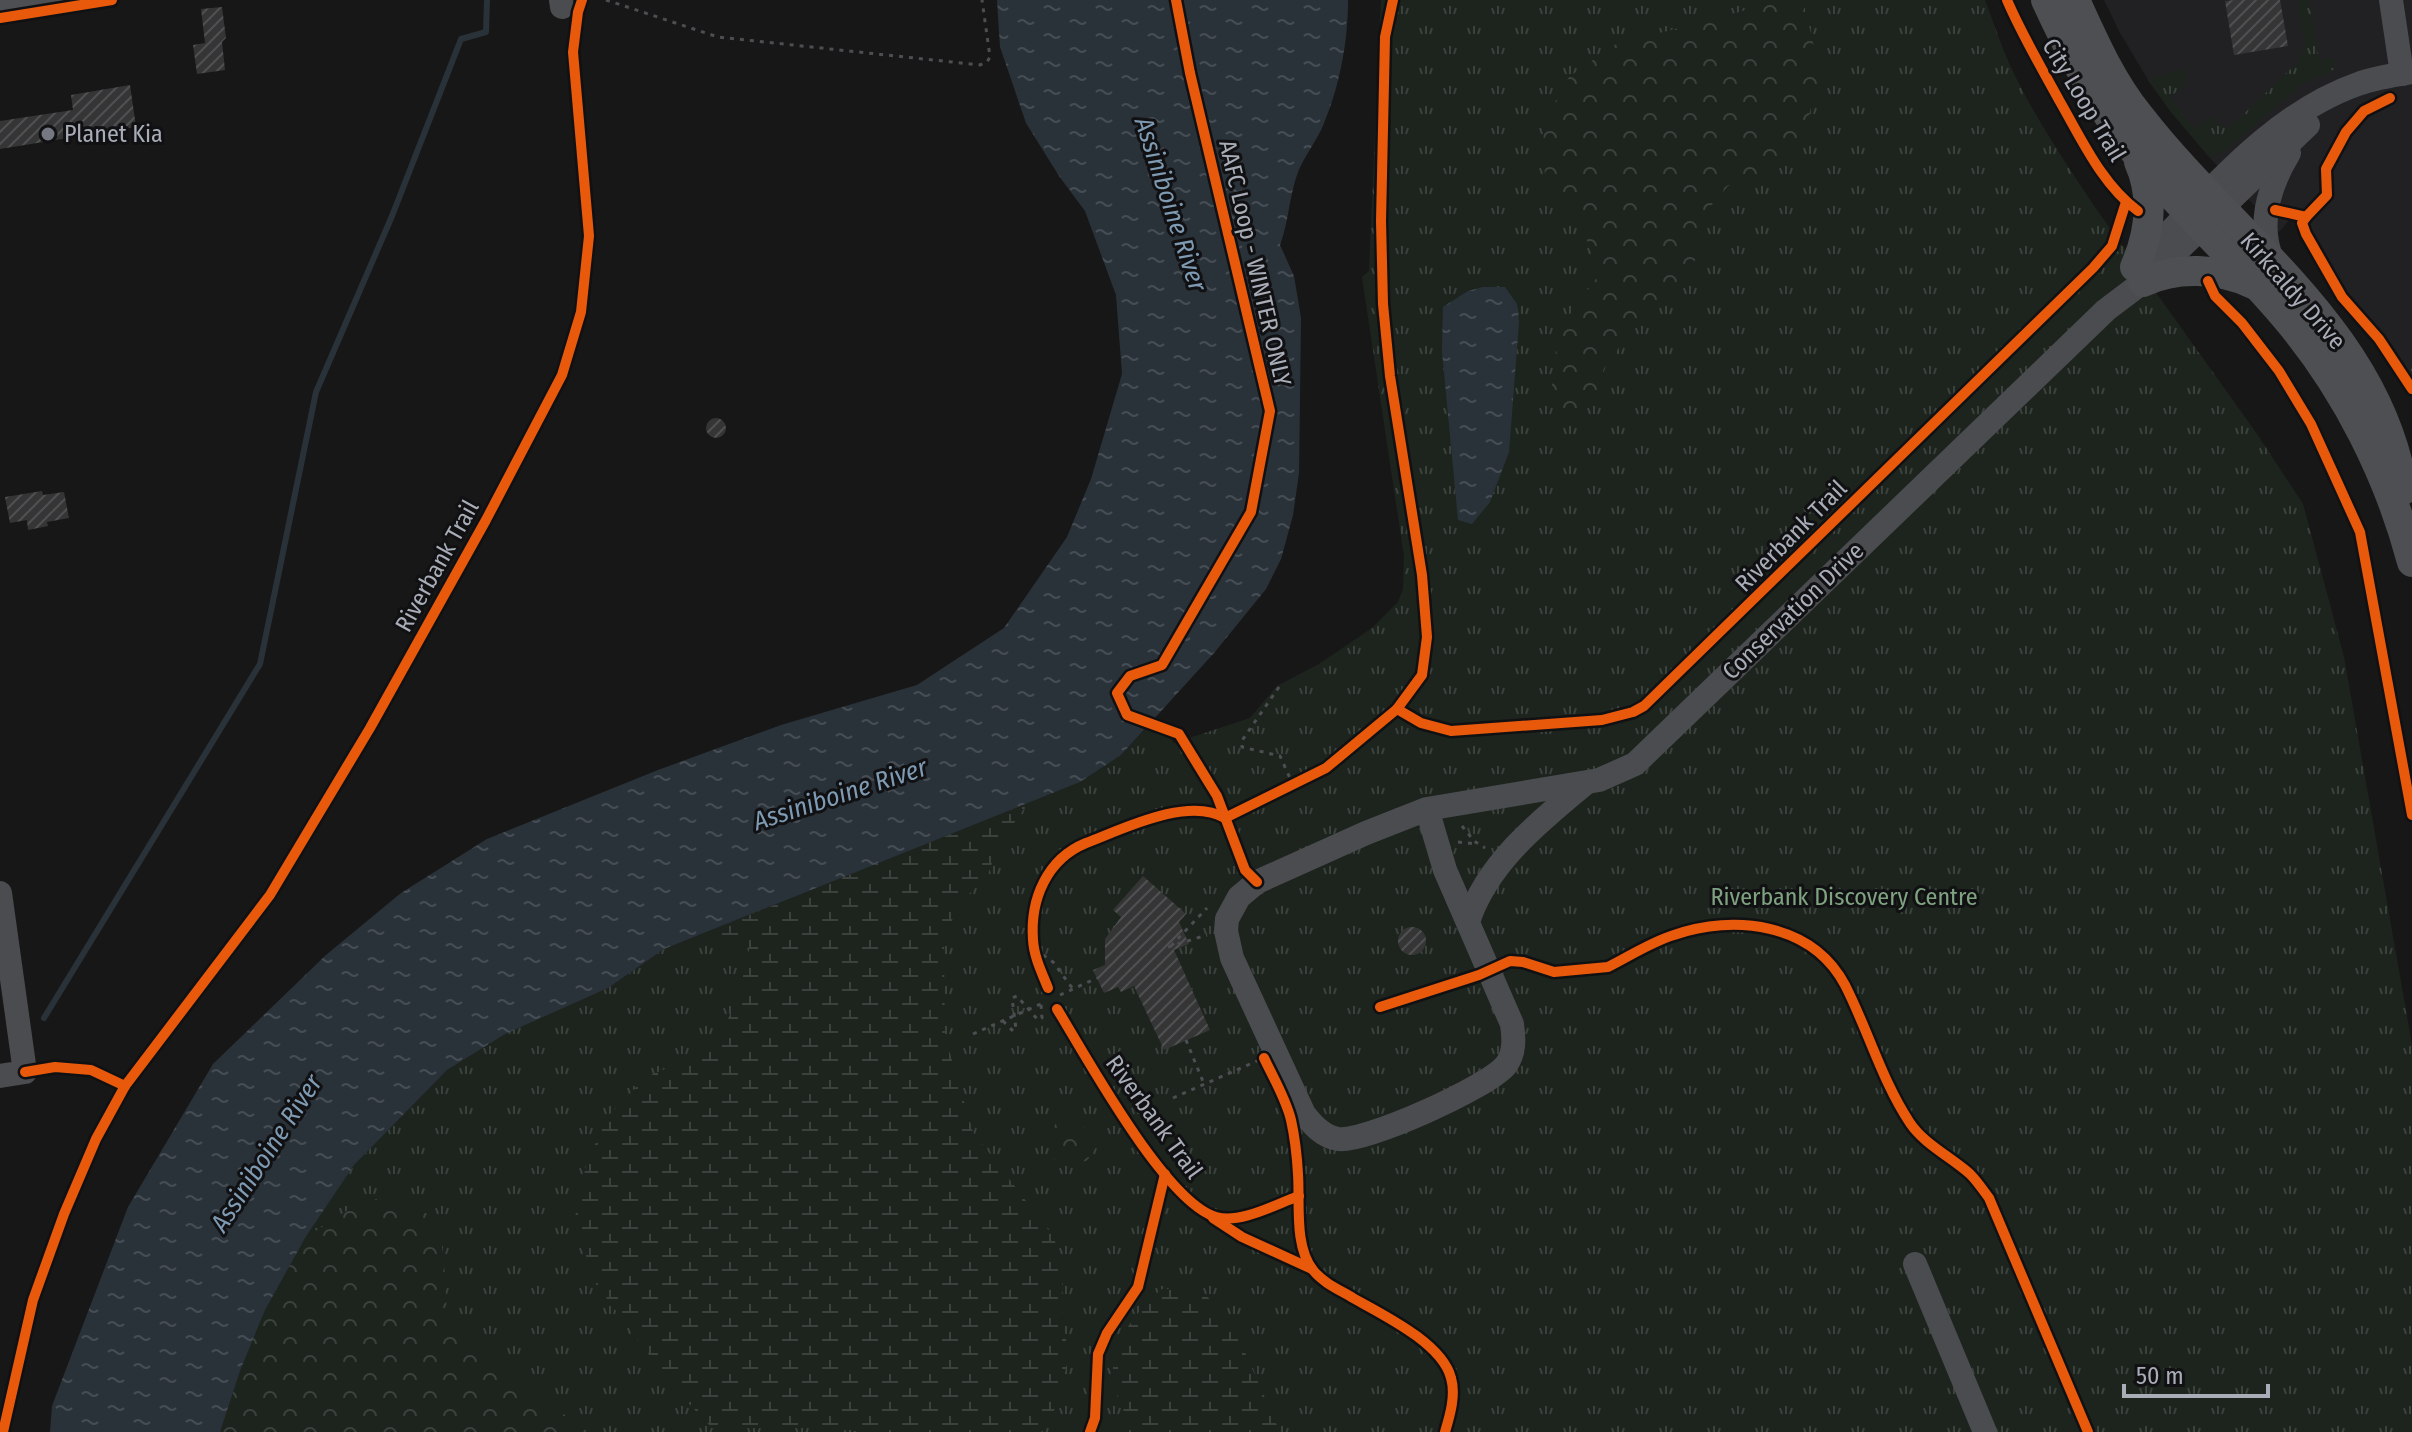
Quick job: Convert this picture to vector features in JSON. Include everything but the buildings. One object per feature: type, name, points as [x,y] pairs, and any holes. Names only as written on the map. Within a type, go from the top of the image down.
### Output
[{"type":"main road","points":[[0,7],[55,0]]},
{"type":"main road","name":"Kirkcaldy Drive","points":[[2046,0],[2078,65],[2133,150],[2205,211],[2266,276],[2346,405],[2394,504],[2412,560]]},
{"type":"main road","name":"Kirkcaldy Drive","points":[[2075,0],[2102,60],[2123,95],[2205,211]]},
{"type":"main road","points":[[2133,150],[2147,182],[2149,214],[2139,275],[2194,271],[2266,276]]},
{"type":"street","points":[[2205,211],[2289,119],[2360,83],[2407,73],[2391,0]]},
{"type":"street","points":[[2266,276],[2270,196],[2287,157],[2327,99]]},
{"type":"street","points":[[2205,211],[2308,125]]},
{"type":"street","name":"Conservation Drive","points":[[1434,808],[1445,870],[1512,1024],[1513,1046],[1505,1066],[1479,1085],[1427,1111],[1366,1135],[1338,1139],[1313,1126],[1294,1093],[1232,958],[1226,931],[1227,919],[1239,897],[1257,882],[1366,833],[1434,808],[1586,783],[1612,776],[1635,764],[2205,211]]},
{"type":"street","points":[[1468,922],[1480,893],[1500,865],[1534,827],[1586,783]]},
{"type":"street","points":[[0,893],[25,1072],[0,1076]]},
{"type":"street","points":[[1915,1264],[1985,1432]]},
{"type":"path","points":[[606,0],[718,37],[980,65],[990,57],[982,0]]},
{"type":"path","points":[[2395,362],[2407,375]]},
{"type":"path","points":[[1279,687],[1241,742],[1242,747],[1280,756],[1293,785]]},
{"type":"path","points":[[1275,793],[1305,780]]},
{"type":"path","points":[[1434,808],[1466,829],[1474,841],[1491,852],[1500,865]]},
{"type":"path","points":[[1210,934],[1170,947],[1213,903]]},
{"type":"path","points":[[1034,945],[1038,962]]},
{"type":"path","points":[[1034,945],[1053,962],[1073,989]]},
{"type":"path","points":[[1060,995],[1094,978]]},
{"type":"path","points":[[973,1034],[1003,1021],[1014,1016],[1028,1009],[1042,1003],[1042,1018],[1038,1020],[1028,1009],[1017,996],[1012,998],[1014,1016],[1016,1029],[1013,1031],[1003,1021]]},
{"type":"path","points":[[1186,1040],[1204,1084]]},
{"type":"shaded area","points":[[2104,0],[2412,0],[2412,382],[2369,319],[2345,292],[2308,228],[2309,221],[2298,210],[2279,232],[2210,158],[2148,80]]},
{"type":"green space","name":"Riverbank Discovery Centre","points":[[1381,0],[1985,0],[2018,82],[2060,154],[2303,504],[2344,657],[2412,1045],[2412,1432],[220,1432],[265,1310],[305,1238],[354,1165],[447,1070],[504,1034],[608,988],[664,949],[1080,782],[1121,755],[1155,719],[1174,743],[1250,718],[1277,686],[1319,664],[1372,628],[1398,602],[1403,589],[1404,556],[1362,277],[1369,271]]},
{"type":"green space","points":[[1756,0],[1803,0],[1820,72],[1802,143],[1765,171],[1728,186],[1700,219],[1702,251],[1658,310],[1633,328],[1606,366],[1591,405],[1567,416],[1551,393],[1557,342],[1570,314],[1600,273],[1584,233],[1545,180],[1543,124],[1569,77],[1614,45],[1743,11]]},
{"type":"green space","points":[[2297,0],[2310,0],[2319,60],[2333,58],[2335,69],[2302,84],[2226,150],[2210,158],[2148,80],[2182,70],[2187,75],[2186,84],[2170,97],[2194,128],[2211,117],[2227,130],[2300,60],[2305,44]]},
{"type":"green space","points":[[1028,803],[1000,843],[987,876],[967,896],[949,925],[944,949],[945,1036],[973,1132],[1053,1236],[1064,1267],[1061,1303],[1068,1354],[1062,1393],[1046,1428],[1041,1432],[868,1432],[817,1428],[712,1428],[673,1387],[596,1284],[574,1222],[586,1165],[607,1117],[646,1077],[691,1058],[721,1035],[739,994],[749,950],[745,935],[685,941]]},
{"type":"green space","points":[[1063,1117],[1073,1118],[1096,1140],[1098,1144],[1087,1161],[1065,1163],[1054,1159],[1050,1136]]},
{"type":"green space","points":[[388,1197],[415,1204],[433,1219],[441,1239],[447,1315],[483,1355],[588,1432],[220,1432],[265,1310],[305,1238],[360,1202]]},
{"type":"green space","points":[[1162,1289],[1200,1289],[1232,1323],[1280,1432],[1125,1432],[1124,1412],[1114,1385],[1115,1357],[1133,1319]]},
{"type":"water","name":"Assiniboine River","points":[[997,0],[1348,0],[1338,82],[1322,128],[1298,172],[1280,245],[1294,276],[1301,318],[1299,473],[1293,515],[1281,559],[1266,589],[1214,653],[1121,755],[1080,782],[664,949],[608,988],[505,1034],[447,1070],[354,1165],[305,1238],[265,1310],[220,1432],[50,1432],[52,1406],[128,1207],[213,1064],[326,955],[401,893],[487,839],[658,770],[781,725],[917,685],[1004,628],[1067,537],[1091,479],[1122,374],[1116,295],[1085,211],[1026,123],[1000,47]]},
{"type":"water","points":[[1505,287],[1517,304],[1519,322],[1509,452],[1490,502],[1472,524],[1458,520],[1442,351],[1443,307],[1468,291]]},
{"type":"waterway","points":[[44,1018],[260,664],[316,392],[392,216],[461,39],[486,32],[487,0]]},
{"type":"cycle path","points":[[0,18],[112,0]]},
{"type":"cycle path","name":"Riverbank Trail","points":[[3,1432],[33,1300],[64,1214],[96,1139],[125,1086],[270,895],[370,728],[486,520],[562,375],[581,312],[589,236],[573,52],[582,0]]},
{"type":"cycle path","name":"AAFC Loop - WINTER ONLY","points":[[1176,0],[1190,73],[1270,411],[1251,512],[1162,665],[1130,676],[1117,693],[1127,715],[1179,734],[1217,796],[1245,870],[1257,882]]},
{"type":"cycle path","points":[[1225,818],[1326,768],[1397,709],[1422,675],[1427,637],[1422,575],[1390,376],[1383,304],[1381,221],[1385,37],[1393,0]]},
{"type":"cycle path","name":"City Loop Trail","points":[[2007,0],[2093,160],[2114,188],[2138,211]]},
{"type":"cycle path","points":[[2306,217],[2327,195],[2326,169],[2346,132],[2364,111],[2390,98]]},
{"type":"cycle path","name":"Riverbank Trail","points":[[1397,709],[1421,723],[1451,731],[1602,720],[1644,706],[2093,268],[2112,246],[2126,202]]},
{"type":"cycle path","points":[[2275,210],[2306,217],[2302,223],[2306,234],[2342,297],[2379,339],[2412,389]]},
{"type":"cycle path","points":[[2208,281],[2215,296],[2242,323],[2279,371],[2311,424],[2360,532],[2412,815]]},
{"type":"cycle path","points":[[1048,988],[1035,953],[1033,925],[1038,896],[1051,870],[1061,859],[1086,843],[1156,817],[1193,811],[1210,812],[1225,818]]},
{"type":"cycle path","points":[[1380,1007],[1479,975],[1510,961],[1554,972],[1608,967],[1665,938],[1721,925],[1770,929],[1792,936],[1813,948],[1831,964],[1845,985],[1891,1090],[1910,1123],[1930,1144],[1970,1174],[1989,1198],[2088,1432]]},
{"type":"cycle path","name":"Riverbank Trail","points":[[1057,1009],[1128,1125],[1174,1185],[1196,1206],[1216,1217],[1236,1218],[1299,1196]]},
{"type":"cycle path","points":[[1264,1058],[1291,1120],[1297,1160],[1300,1237],[1307,1260],[1317,1275],[1410,1331],[1436,1353],[1451,1378],[1453,1391],[1445,1432]]},
{"type":"cycle path","points":[[25,1072],[55,1067],[91,1070],[125,1086]]},
{"type":"cycle path","name":"Riverbank Trail","points":[[1090,1432],[1095,1418],[1098,1354],[1107,1333],[1138,1287],[1165,1174]]},
{"type":"cycle path","points":[[1213,1218],[1242,1237],[1312,1269]]},
{"type":"place","name":"Planet Kia","points":[[48,134]]}]
